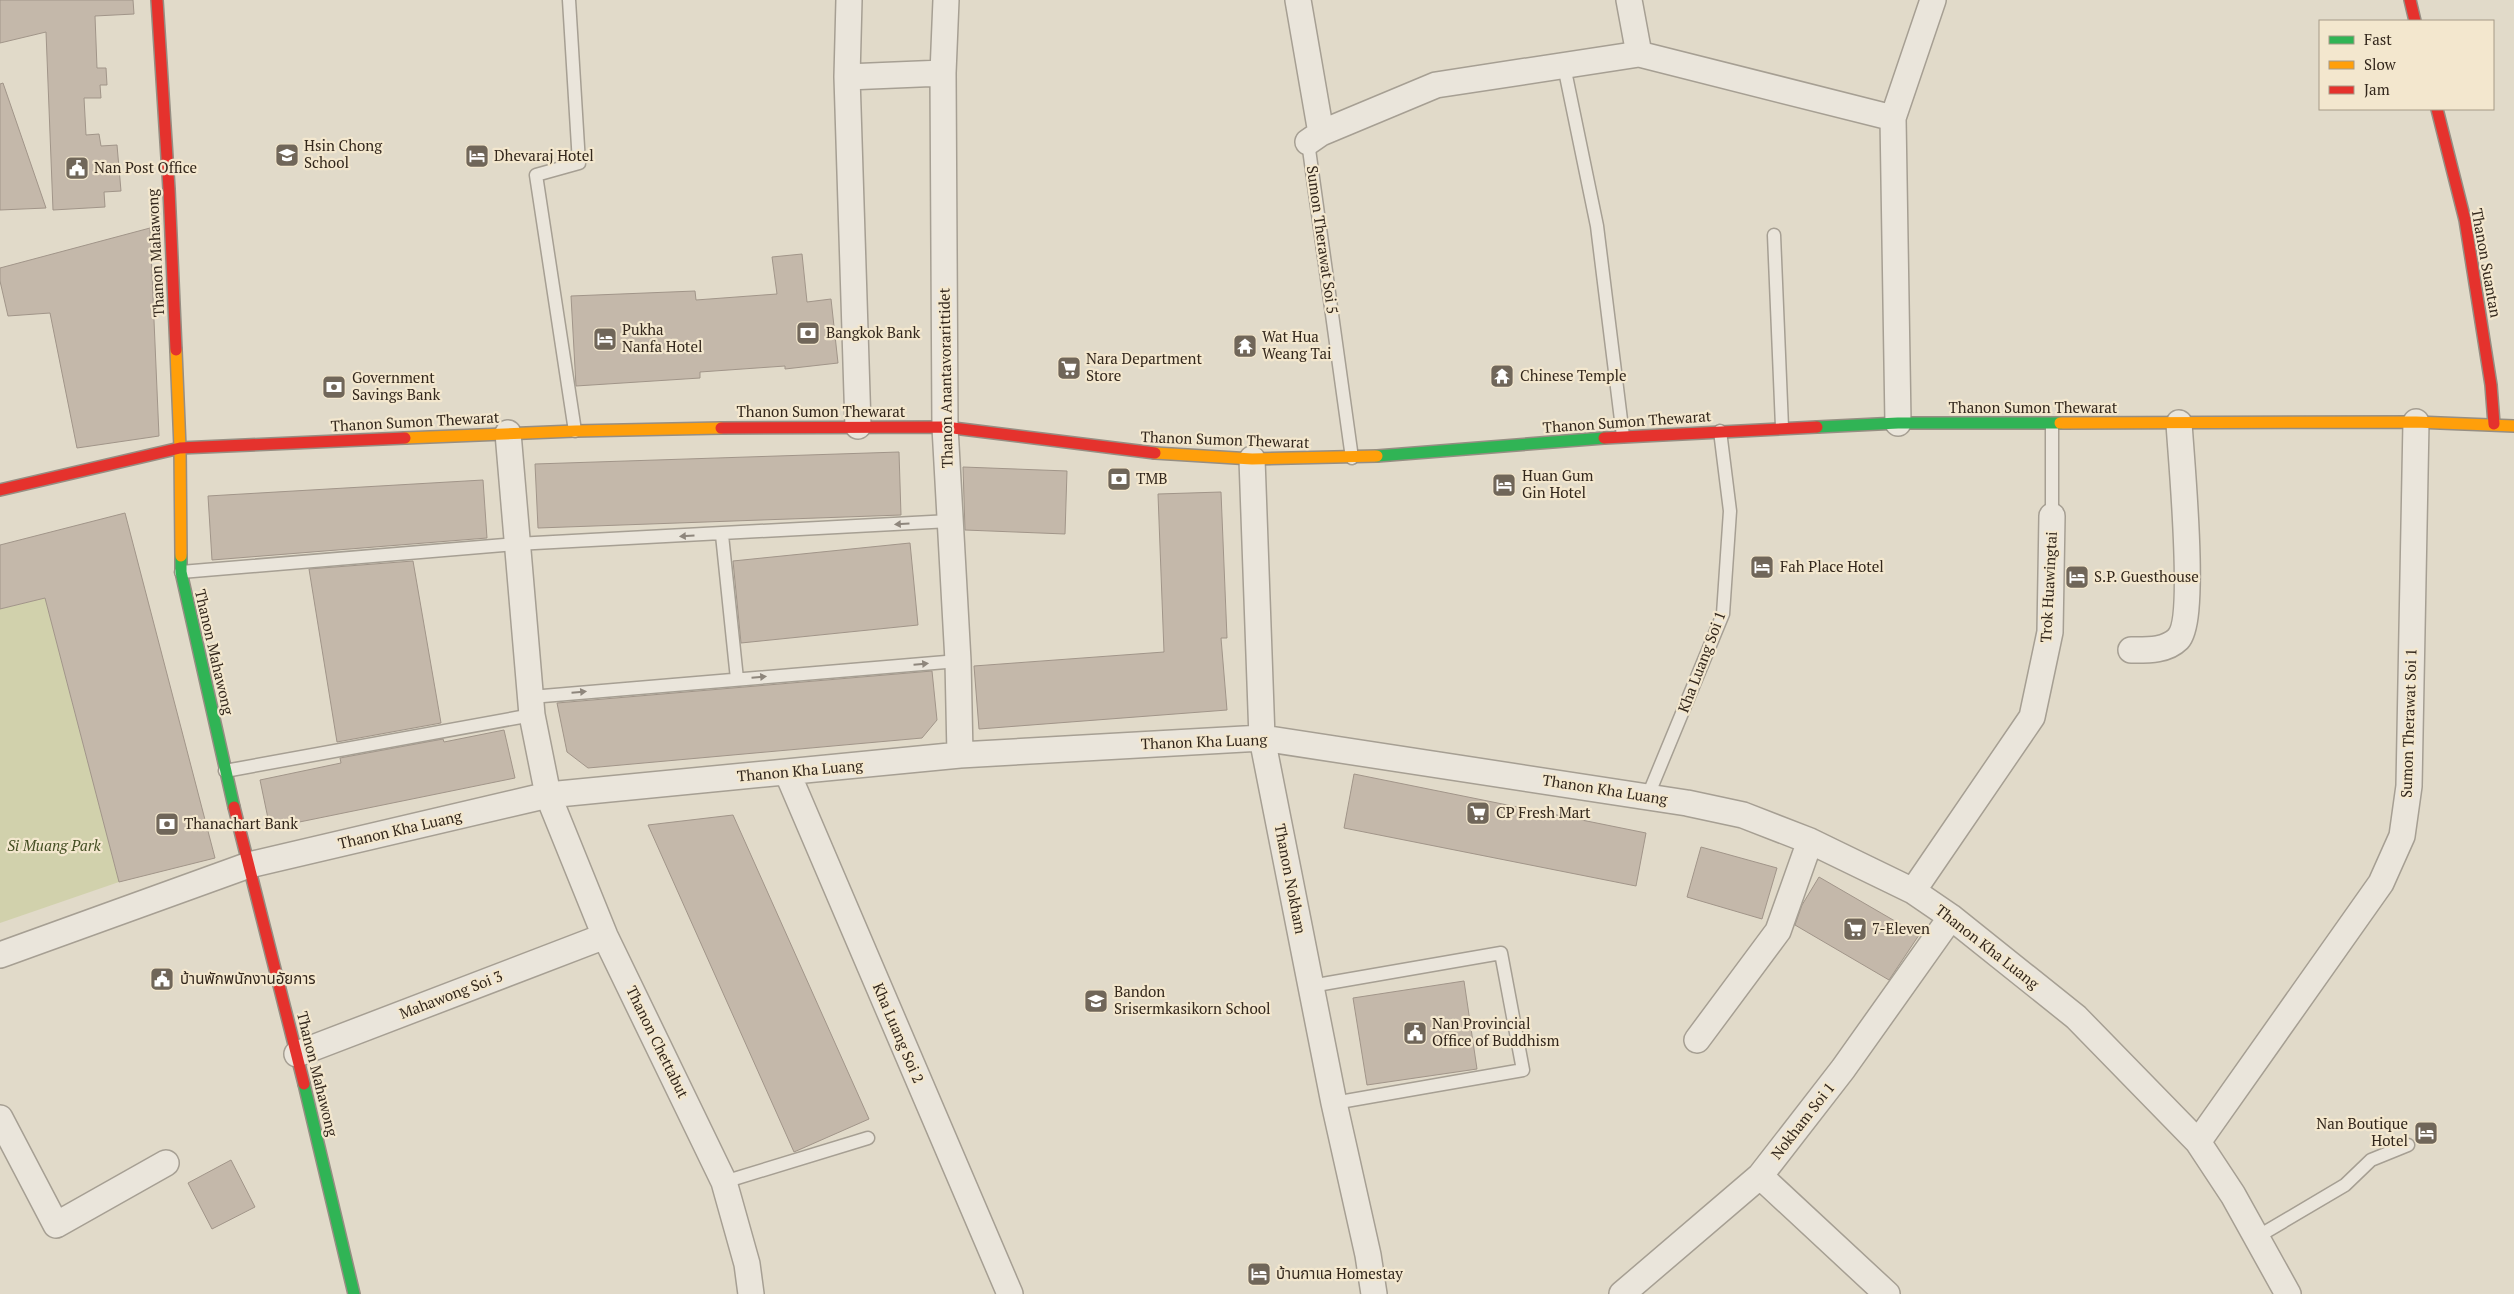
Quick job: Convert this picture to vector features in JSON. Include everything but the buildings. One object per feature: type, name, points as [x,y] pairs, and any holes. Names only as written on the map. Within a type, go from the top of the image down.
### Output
[{"type":"street","name":"Thanon Mahawong","points":[[157,0],[169,188],[180,448],[181,572],[225,771],[297,1054],[354,1294]]},
{"type":"street","points":[[849,0],[847,77],[858,426]]},
{"type":"street","name":"Thanon Anantavorarittidet","points":[[946,0],[943,73],[944,427],[958,662],[960,756]]},
{"type":"street","points":[[1298,0],[1314,137],[1436,85],[1639,54],[1893,118]]},
{"type":"street","points":[[1629,0],[1639,54]]},
{"type":"street","points":[[1898,423],[1893,118],[1933,0]]},
{"type":"street","points":[[2410,0],[2415,20]]},
{"type":"street","points":[[847,77],[943,73]]},
{"type":"street","name":"Thanon Suantan","points":[[2437,110],[2465,220],[2491,385],[2494,424]]},
{"type":"street","name":"Thanon Sumon Thewarat","points":[[0,490],[180,448],[575,431],[858,426],[944,427],[1138,452],[1252,459],[1352,458],[1623,436],[1898,423],[2416,422],[2514,426]]},
{"type":"street","name":"Sumon Therawat Soi 1","points":[[2198,1142],[2381,883],[2402,836],[2409,786],[2416,422]]},
{"type":"street","points":[[2131,650],[2155,649],[2171,644],[2180,638],[2185,623],[2188,590],[2179,423]]},
{"type":"street","name":"Thanon Chettabut","points":[[508,433],[531,706],[548,795],[606,936],[724,1182],[747,1264],[751,1294]]},
{"type":"street","name":"Thanon Nokham","points":[[1252,459],[1262,738],[1334,1103],[1368,1255],[1374,1294]]},
{"type":"street","name":"Trok Huawingtai","points":[[1913,891],[2032,717],[2050,632],[2052,516]]},
{"type":"street","name":"Thanon Kha Luang","points":[[0,955],[249,865],[548,795],[960,756],[1262,738],[1687,803],[1743,815],[1810,841],[1913,891],[1951,917],[2076,1017],[2198,1142],[2257,1237],[2288,1294]]},
{"type":"street","name":"Kha Luang Soi 2","points":[[787,772],[1010,1294]]},
{"type":"street","points":[[1697,1040],[1778,931],[1810,841]]},
{"type":"street","name":"Nokham Soi 1","points":[[1622,1294],[1760,1176],[1843,1069],[1951,917]]},
{"type":"street","name":"Mahawong Soi 3","points":[[297,1054],[606,936]]},
{"type":"street","points":[[0,1118],[56,1225],[166,1163]]},
{"type":"street","points":[[1760,1176],[1888,1294]]},
{"type":"lane","points":[[569,0],[579,163],[536,175],[575,431]]},
{"type":"lane","points":[[1564,66],[1597,226],[1623,436]]},
{"type":"lane","name":"Sumon Therawat Soi 5","points":[[1314,137],[1352,458]]},
{"type":"lane","points":[[1774,235],[1782,428]]},
{"type":"lane","name":"Trok Huawingtai","points":[[2052,424],[2052,516]]},
{"type":"lane","name":"Kha Luang Soi 1","points":[[1647,798],[1724,614],[1730,511],[1720,431]]},
{"type":"lane","points":[[181,572],[516,544],[722,535],[950,521]]},
{"type":"lane","points":[[722,535],[738,679]]},
{"type":"lane","points":[[225,771],[531,706],[738,679],[958,662]]},
{"type":"lane","points":[[1311,986],[1501,953],[1523,1070],[1334,1103]]},
{"type":"lane","points":[[724,1182],[868,1138]]},
{"type":"lane","points":[[2257,1237],[2345,1185],[2371,1160],[2408,1145]]},
{"type":"green space","name":"Si Muang Park","points":[[45,598],[119,882],[0,923],[0,609]]},
{"type":"traffic: fast","points":[[1817,427],[1898,423],[2060,423]]},
{"type":"traffic: fast","points":[[1377,456],[1604,438]]},
{"type":"traffic: fast","points":[[181,556],[181,572],[234,807]]},
{"type":"traffic: fast","points":[[304,1084],[354,1294]]},
{"type":"traffic: slow","points":[[176,350],[180,448],[181,556]]},
{"type":"traffic: slow","points":[[2060,423],[2416,422],[2514,426]]},
{"type":"traffic: slow","points":[[405,438],[575,431],[721,428]]},
{"type":"traffic: slow","points":[[1155,453],[1252,459],[1377,456]]},
{"type":"traffic: jam","points":[[157,0],[169,189],[176,350]]},
{"type":"traffic: jam","points":[[2410,0],[2415,20]]},
{"type":"traffic: jam","points":[[2437,110],[2465,220],[2491,385],[2494,424]]},
{"type":"traffic: jam","points":[[721,428],[945,427],[1155,453]]},
{"type":"traffic: jam","points":[[1604,438],[1817,427]]},
{"type":"traffic: jam","points":[[0,490],[180,448],[405,438]]},
{"type":"traffic: jam","points":[[234,807],[304,1084]]},
{"type":"place","name":"Hsin Chong School","points":[[287,155]]},
{"type":"place","name":"Dhevaraj Hotel","points":[[477,156]]},
{"type":"place","name":"Nan Post Office","points":[[77,168]]},
{"type":"place","name":"Bangkok Bank","points":[[808,333]]},
{"type":"place","name":"Pukha Nanfa Hotel","points":[[605,339]]},
{"type":"place","name":"Wat Hua Weang Tai","points":[[1245,346]]},
{"type":"place","name":"Nara Department Store","points":[[1069,368]]},
{"type":"place","name":"Chinese Temple","points":[[1502,376]]},
{"type":"place","name":"Government Savings Bank","points":[[334,387]]},
{"type":"place","name":"TMB","points":[[1119,479]]},
{"type":"place","name":"Huan Gum Gin Hotel","points":[[1504,485]]},
{"type":"place","name":"Fah Place Hotel","points":[[1762,567]]},
{"type":"place","name":"S.P. Guesthouse","points":[[2077,577]]},
{"type":"place","name":"CP Fresh Mart","points":[[1478,813]]},
{"type":"place","name":"Thanachart Bank","points":[[167,824]]},
{"type":"place","name":"7-Eleven","points":[[1855,929]]},
{"type":"place","name":"บ้านพักพนักงานอัยการ","points":[[162,979]]},
{"type":"place","name":"Bandon Srisermkasikorn School","points":[[1096,1001]]},
{"type":"place","name":"Nan Provincial Office of Buddhism","points":[[1415,1033]]},
{"type":"place","name":"Nan Boutique Hotel","points":[[2426,1133]]},
{"type":"place","name":"บ้านกาแล Homestay","points":[[1259,1274]]}]
